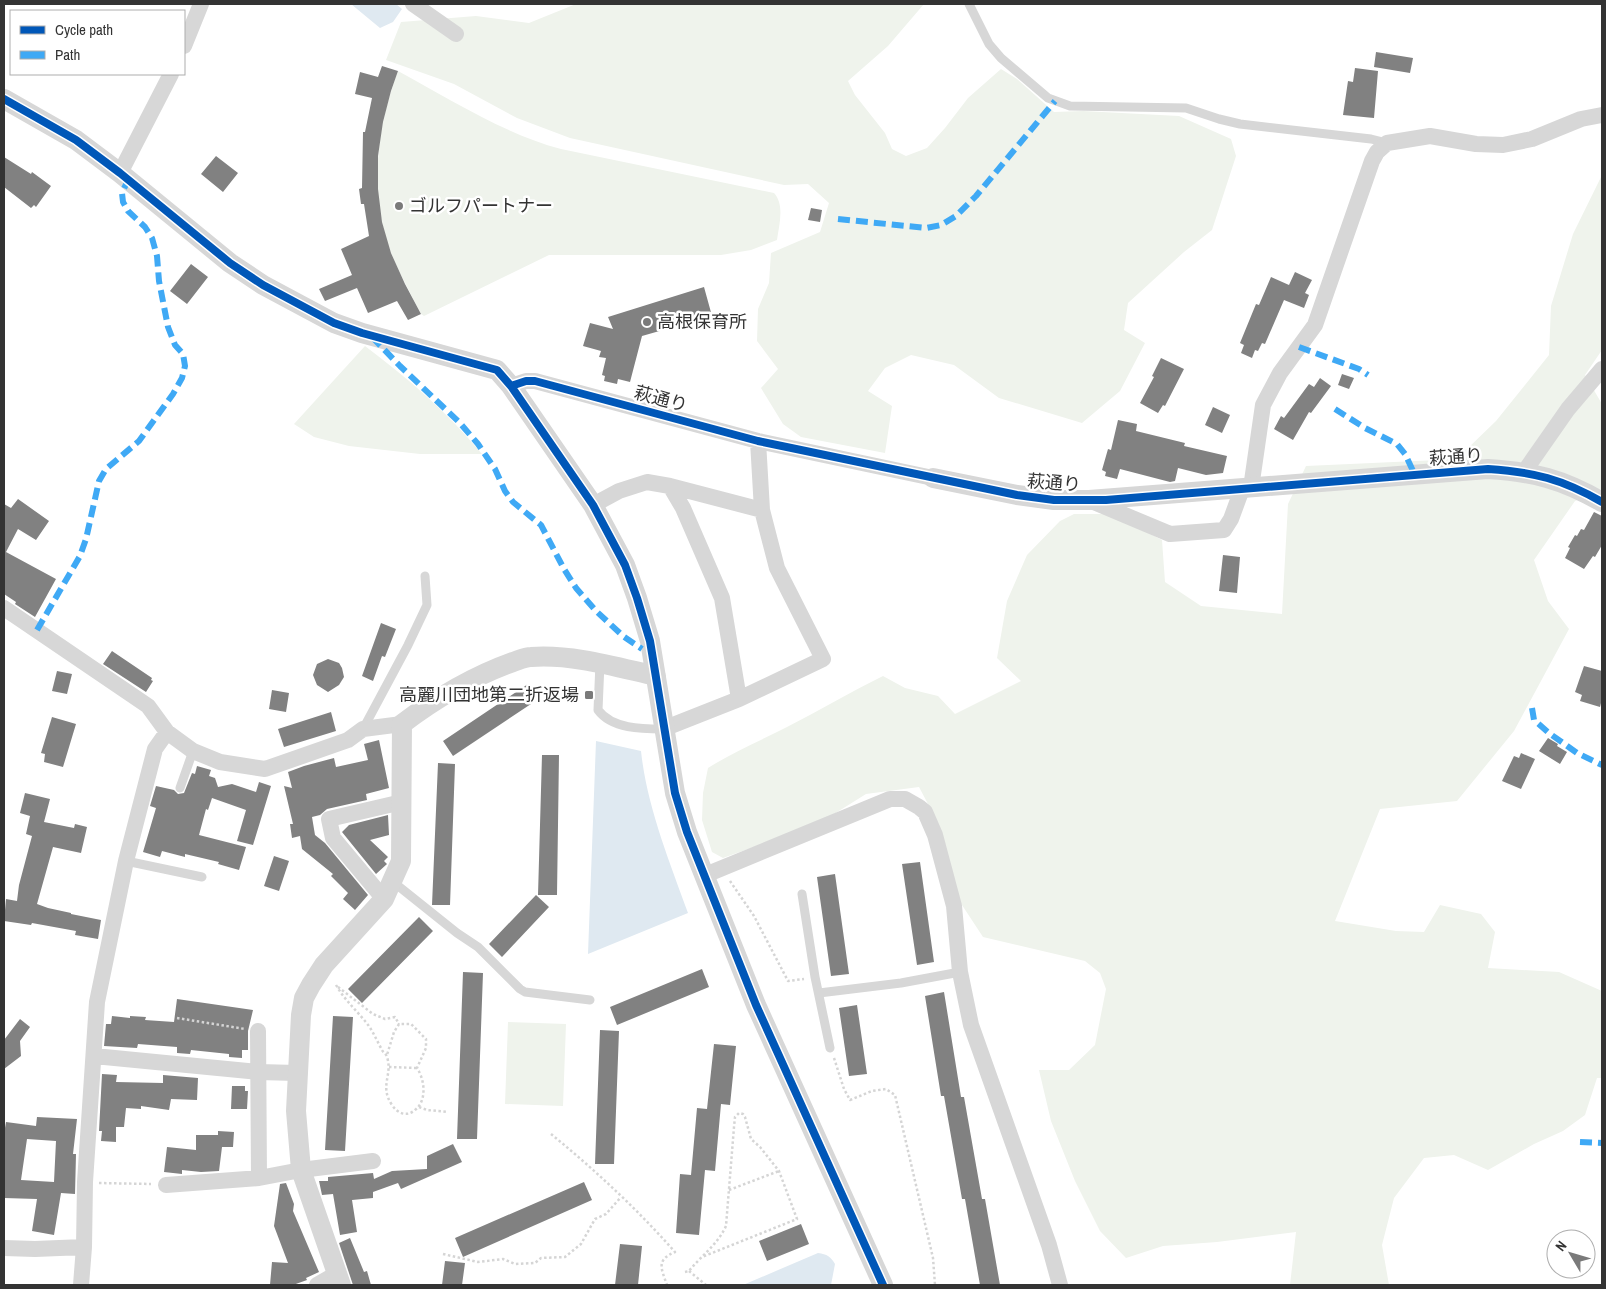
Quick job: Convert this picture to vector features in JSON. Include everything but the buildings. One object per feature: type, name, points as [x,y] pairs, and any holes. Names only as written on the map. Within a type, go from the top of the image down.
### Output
[{"type":"street","points":[[185,44],[201,4]]},
{"type":"street","points":[[413,4],[456,34]]},
{"type":"street","points":[[120,173],[170,75]]},
{"type":"street","points":[[4,99],[76,140],[120,173],[230,263],[271,289],[334,323],[362,334],[497,370],[511,386],[593,505],[621,558],[637,598],[650,641],[674,793],[703,876],[760,1014],[883,1285]]},
{"type":"street","points":[[1089,500],[1170,534],[1224,530],[1246,488],[1263,405],[1280,373],[1315,325],[1372,161],[1377,152],[1387,143],[1430,136],[1476,144],[1503,145],[1532,139],[1581,119],[1602,115]]},
{"type":"street","points":[[1524,472],[1568,409],[1602,369]]},
{"type":"street","name":"萩通り","points":[[511,386],[526,381],[535,381],[758,441],[1017,495],[1054,500],[1089,500],[1488,469],[1524,472],[1570,485],[1602,502]]},
{"type":"street","points":[[663,729],[739,699],[823,659],[777,568],[762,510],[758,441]]},
{"type":"street","points":[[593,505],[619,491],[647,482],[670,486],[762,510]]},
{"type":"street","points":[[670,486],[683,508],[722,598],[739,699]]},
{"type":"street","points":[[4,608],[148,706],[166,732],[193,751],[220,762],[265,769],[348,740],[363,729],[402,724],[427,705],[496,668],[530,656],[600,663],[656,676]]},
{"type":"street","points":[[317,1285],[338,1280],[301,1170],[296,1110],[301,1015],[304,998],[324,965],[388,890],[401,861],[402,724]]},
{"type":"street","points":[[81,1285],[84,1247],[85,1182],[97,1002],[126,861],[155,749],[166,732]]},
{"type":"street","points":[[703,876],[890,799],[905,799],[925,812],[935,835],[954,906],[960,972],[971,1025],[1048,1245],[1060,1285]]},
{"type":"street","points":[[388,890],[333,838],[329,819],[402,802]]},
{"type":"street","points":[[258,1031],[259,1178]]},
{"type":"street","points":[[94,1056],[258,1072],[298,1073]]},
{"type":"street","points":[[166,1185],[259,1178],[301,1170],[373,1161]]},
{"type":"street","points":[[4,1248],[84,1247]]},
{"type":"lane","points":[[969,4],[989,44],[1001,58],[1048,98],[1070,106],[1186,108],[1240,124],[1371,138],[1387,143]]},
{"type":"lane","points":[[363,729],[408,646],[427,606],[426,576]]},
{"type":"lane","points":[[600,663],[598,710],[602,716],[607,720],[640,730],[663,729]]},
{"type":"lane","points":[[180,788],[193,751]]},
{"type":"lane","points":[[126,861],[202,877]]},
{"type":"lane","points":[[388,890],[478,947],[525,992],[590,1000]]},
{"type":"lane","points":[[802,894],[815,977],[830,1048]]},
{"type":"lane","points":[[819,993],[901,983],[960,972]]},
{"type":"path","points":[[730,880],[754,916],[788,981],[815,977]]},
{"type":"path","points":[[319,973],[373,1014],[385,1020],[395,1017],[399,1024]]},
{"type":"path","points":[[336,986],[342,996],[367,1023],[381,1050],[387,1055]]},
{"type":"path","points":[[177,1018],[258,1031]]},
{"type":"path","points":[[399,1024],[410,1024],[426,1039],[426,1048],[417,1068],[423,1082],[423,1097],[419,1107],[412,1113],[404,1114],[398,1112],[393,1106],[388,1097],[386,1086],[389,1067],[387,1055],[394,1032],[399,1024]]},
{"type":"path","points":[[830,1048],[844,1089],[850,1100],[872,1091],[886,1089],[895,1096],[933,1258],[935,1285]]},
{"type":"path","points":[[389,1067],[417,1068]]},
{"type":"path","points":[[419,1107],[426,1110],[448,1112]]},
{"type":"path","points":[[685,1272],[689,1271],[702,1257],[722,1234],[726,1226],[735,1117],[739,1113],[743,1114],[751,1139],[779,1171],[797,1219],[702,1257]]},
{"type":"path","points":[[551,1134],[579,1157],[655,1230],[675,1252],[665,1256],[662,1262],[662,1270],[667,1285]]},
{"type":"path","points":[[730,1190],[779,1171]]},
{"type":"path","points":[[85,1182],[166,1185]]},
{"type":"path","points":[[443,1254],[478,1262],[503,1260],[515,1264],[535,1263],[542,1258],[565,1257],[581,1244],[595,1219],[606,1214],[621,1197]]},
{"type":"path","points":[[689,1271],[706,1285]]},
{"type":"shaded area","points":[[351,4],[396,4],[402,9],[393,22],[380,28]]},
{"type":"shaded area","points":[[576,4],[924,4],[888,46],[848,81],[855,95],[885,133],[892,149],[906,156],[927,148],[968,98],[1001,69],[1017,79],[1054,112],[1083,111],[1179,116],[1231,139],[1236,156],[1212,230],[1184,252],[1128,303],[1124,330],[1145,343],[1120,391],[1082,423],[999,398],[954,365],[911,355],[885,368],[868,391],[892,406],[885,453],[801,437],[783,424],[761,388],[778,369],[757,341],[758,309],[769,283],[771,253],[820,232],[829,203],[808,184],[784,185],[570,138],[517,118],[454,84],[386,60],[401,22],[476,16],[529,23]]},
{"type":"shaded area","points":[[398,71],[498,125],[561,149],[774,193],[780,209],[777,240],[751,250],[721,255],[549,255],[424,316],[421,314],[392,255],[384,232],[380,209],[378,163],[380,139],[390,93]]},
{"type":"shaded area","points":[[1602,175],[1602,350],[1585,375],[1602,404],[1602,489],[1575,501],[1534,560],[1548,601],[1569,629],[1514,731],[1457,801],[1380,809],[1335,921],[1396,931],[1424,932],[1440,905],[1481,914],[1495,932],[1488,968],[1559,972],[1602,991],[1602,1078],[1597,1078],[1585,1115],[1563,1131],[1534,1144],[1488,1170],[1454,1155],[1424,1158],[1394,1198],[1382,1245],[1389,1285],[1290,1285],[1296,1232],[1217,1242],[1163,1246],[1126,1258],[1100,1231],[1075,1181],[1051,1121],[1039,1070],[1069,1070],[1095,1045],[1106,989],[1100,973],[1085,961],[983,937],[960,902],[938,823],[919,787],[866,794],[818,824],[723,858],[712,852],[702,820],[703,793],[708,768],[883,676],[905,688],[938,696],[955,714],[1021,681],[997,658],[1007,601],[1027,555],[1060,521],[1074,514],[1111,514],[1162,540],[1165,582],[1201,606],[1282,614],[1288,504],[1306,466],[1438,460],[1467,449],[1496,421],[1549,355],[1551,306],[1573,234]]},
{"type":"shaded area","points":[[365,346],[427,397],[482,454],[420,454],[349,446],[314,437],[294,424]]},
{"type":"shaded area","points":[[596,741],[641,751],[653,813],[688,913],[588,954]]},
{"type":"shaded area","points":[[508,1022],[566,1024],[563,1106],[505,1104]]},
{"type":"shaded area","points":[[818,1253],[828,1256],[835,1264],[831,1285],[743,1285]]},
{"type":"marked path","points":[[838,219],[926,228],[941,225],[956,216],[976,196],[1055,101]]},
{"type":"marked path","points":[[37,630],[80,556],[86,539],[99,481],[106,469],[139,441],[173,394],[182,378],[185,366],[183,354],[175,345],[168,327],[159,281],[157,256],[152,238],[145,227],[128,211],[123,202],[122,193],[128,180]]},
{"type":"marked path","points":[[372,337],[459,422],[478,444],[495,469],[505,491],[513,502],[541,525],[576,588],[596,611],[623,636],[642,649]]},
{"type":"marked path","points":[[1299,347],[1359,369],[1368,375]]},
{"type":"marked path","points":[[1335,409],[1365,428],[1397,444],[1405,454],[1415,475]]},
{"type":"marked path","points":[[1532,708],[1534,720],[1549,733],[1577,753],[1602,765]]},
{"type":"marked path","points":[[1580,1142],[1602,1143]]},
{"type":"cycle path","points":[[4,99],[76,140],[120,173],[230,263],[263,285],[334,323],[362,333],[497,370],[511,386],[593,505],[625,565],[650,641],[675,793],[687,832],[756,1005],[883,1285]]},
{"type":"cycle path","points":[[511,386],[526,381],[535,381],[758,441],[1017,495],[1054,500],[1106,500],[1488,469],[1520,472],[1547,478],[1588,494],[1602,502]]},
{"type":"place","name":"ゴルフパートナー","points":[[399,206]]},
{"type":"place","name":"高根保育所","points":[[647,322]]},
{"type":"place","name":"高麗川団地第二折返場","points":[[589,695]]}]
